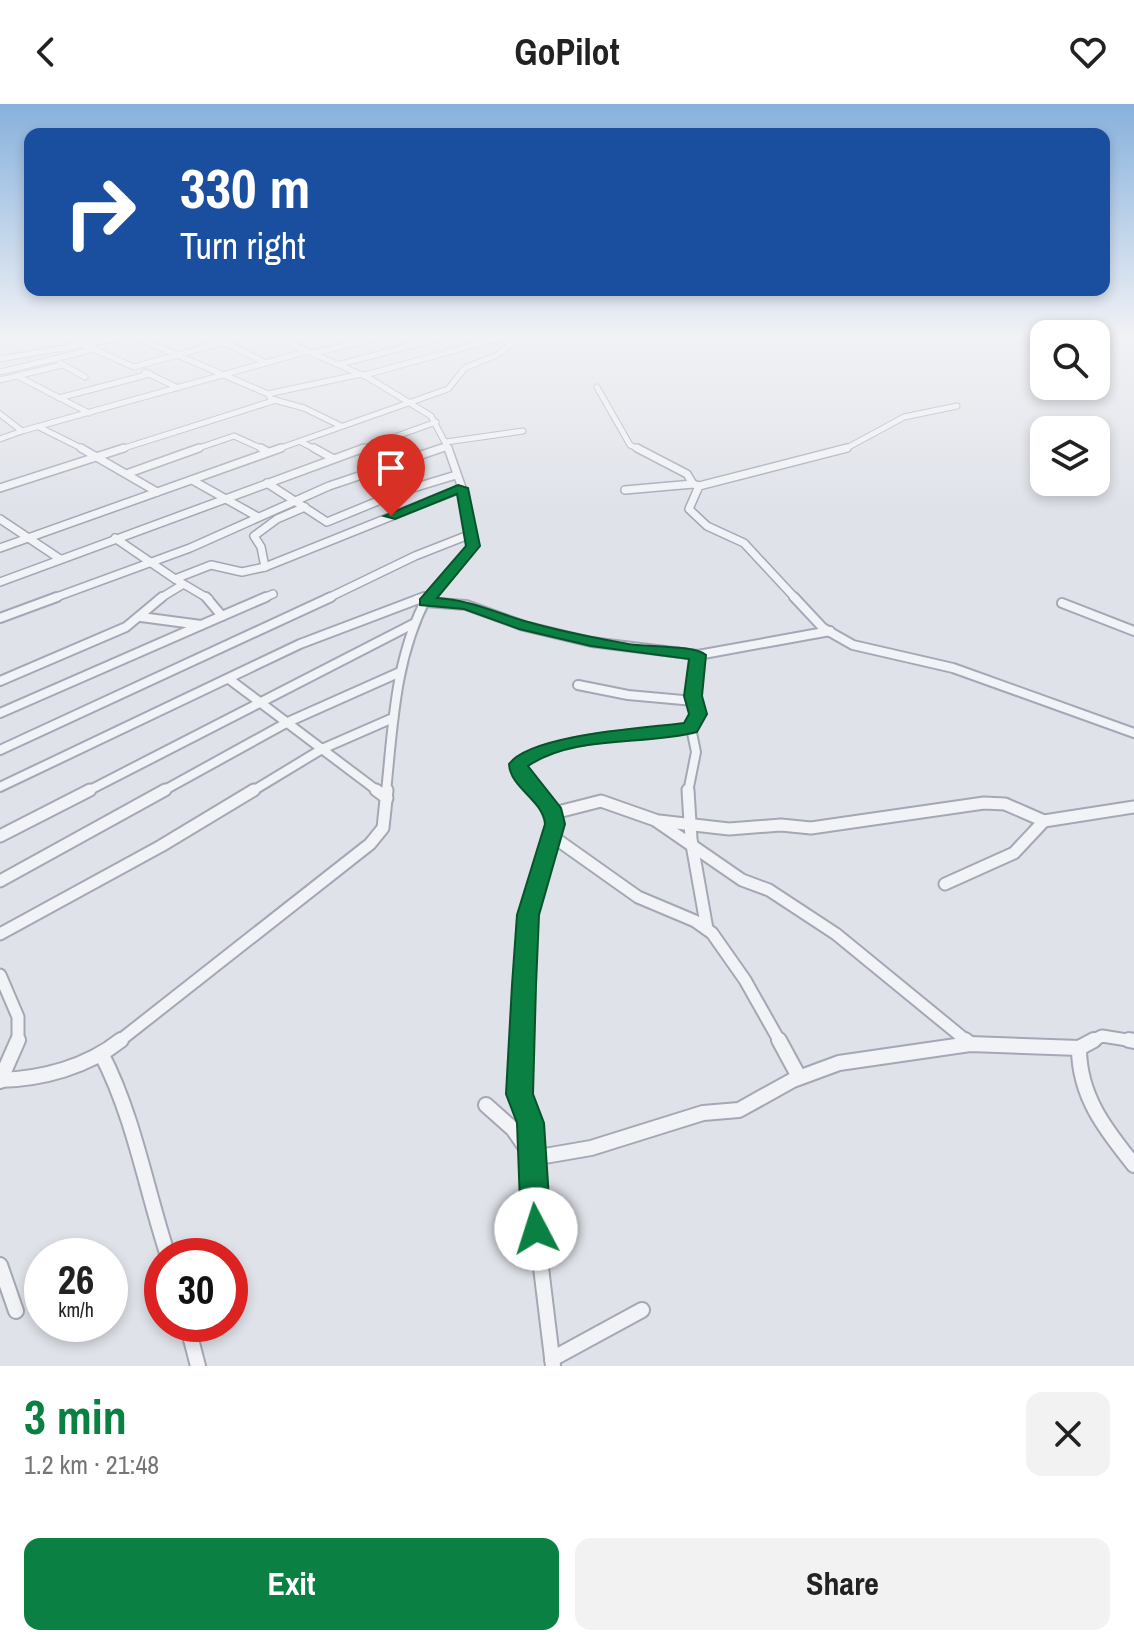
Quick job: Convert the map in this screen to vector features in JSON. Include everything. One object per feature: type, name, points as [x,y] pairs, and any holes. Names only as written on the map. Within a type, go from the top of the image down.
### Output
[{"type":"street","points":[[51,394],[89,413]]},
{"type":"street","points":[[59,398],[75,394]]},
{"type":"street","points":[[0,439],[157,394]]},
{"type":"street","points":[[268,394],[341,426]]},
{"type":"street","points":[[0,1081],[32,1079],[102,1055],[370,844],[383,828],[398,673],[413,624],[427,599],[470,552],[471,534],[462,488],[436,422],[394,394]]},
{"type":"street","points":[[0,548],[434,394]]},
{"type":"street","points":[[601,394],[630,445],[687,474],[696,485]]},
{"type":"street","points":[[0,488],[276,400]]},
{"type":"street","points":[[625,490],[696,485],[831,455],[856,445],[890,422],[916,413],[957,406]]},
{"type":"street","points":[[0,414],[22,431]]},
{"type":"street","points":[[0,582],[436,422]]},
{"type":"street","points":[[39,427],[129,473],[157,492]]},
{"type":"street","points":[[0,618],[152,562],[294,500],[447,445],[523,431]]},
{"type":"street","points":[[129,473],[234,436],[268,452]]},
{"type":"street","points":[[301,442],[332,458]]},
{"type":"street","points":[[267,483],[327,522],[400,492],[456,475]]},
{"type":"street","points":[[192,480],[258,517]]},
{"type":"street","points":[[696,485],[690,505],[694,515],[707,526],[744,543],[814,619],[832,631],[867,650],[953,668],[1134,733]]},
{"type":"street","points":[[0,681],[141,617],[178,582],[211,565],[242,572],[265,567],[462,488]]},
{"type":"street","points":[[265,567],[261,547],[254,536],[277,519],[305,507]]},
{"type":"street","points":[[0,519],[25,539],[60,559]]},
{"type":"street","points":[[0,750],[263,630],[415,556],[471,534]]},
{"type":"street","points":[[115,538],[178,582],[218,605],[222,616]]},
{"type":"street","points":[[0,713],[273,594]]},
{"type":"street","points":[[0,787],[358,619],[427,599],[466,605],[524,626],[591,642],[652,652],[698,655],[711,650],[832,631]]},
{"type":"street","points":[[1062,603],[1134,631]]},
{"type":"street","points":[[141,617],[203,625]]},
{"type":"street","points":[[0,836],[413,624]]},
{"type":"street","points":[[698,655],[694,672],[694,701],[698,714],[691,728],[697,742],[697,757],[688,786],[707,929],[745,980],[799,1077]]},
{"type":"street","points":[[0,881],[288,722],[398,673]]},
{"type":"street","points":[[229,679],[387,798]]},
{"type":"street","points":[[578,685],[628,695],[694,701]]},
{"type":"street","points":[[0,934],[161,846],[322,749],[393,718]]},
{"type":"street","points":[[642,1310],[552,1362],[533,1202],[530,1123],[519,1094],[528,915],[552,836],[554,813],[519,771],[522,759],[586,741],[691,728]]},
{"type":"street","points":[[554,813],[601,801],[655,820],[729,829],[781,825],[811,828],[984,803],[1005,804],[1044,821],[1134,807]]},
{"type":"street","points":[[655,820],[694,848],[836,934],[850,949],[970,1044]]},
{"type":"street","points":[[945,884],[1014,854],[1038,833],[1044,821]]},
{"type":"street","points":[[552,836],[638,897],[707,929]]},
{"type":"street","points":[[0,975],[14,1000],[22,1033],[16,1055],[0,1081]]},
{"type":"street","points":[[533,1158],[591,1148],[703,1113],[739,1110],[799,1077],[839,1063],[970,1044],[1079,1048],[1102,1036],[1134,1041]]},
{"type":"street","points":[[1079,1048],[1081,1082],[1091,1105],[1104,1130],[1134,1165]]},
{"type":"street","points":[[102,1055],[120,1090],[162,1238]]},
{"type":"street","points":[[486,1105],[513,1129],[533,1158]]},
{"type":"street","points":[[0,1265],[16,1311]]},
{"type":"street","points":[[192,1342],[198,1366]]},
{"type":"route","points":[[391,516],[462,488],[473,546],[425,602],[466,605],[524,626],[591,642],[642,651],[698,655],[693,696],[698,714],[691,728],[633,738],[586,741],[535,753],[522,759],[519,764],[519,771],[554,813],[555,824],[528,915],[524,985],[519,1094],[530,1123],[536,1229]]}]
